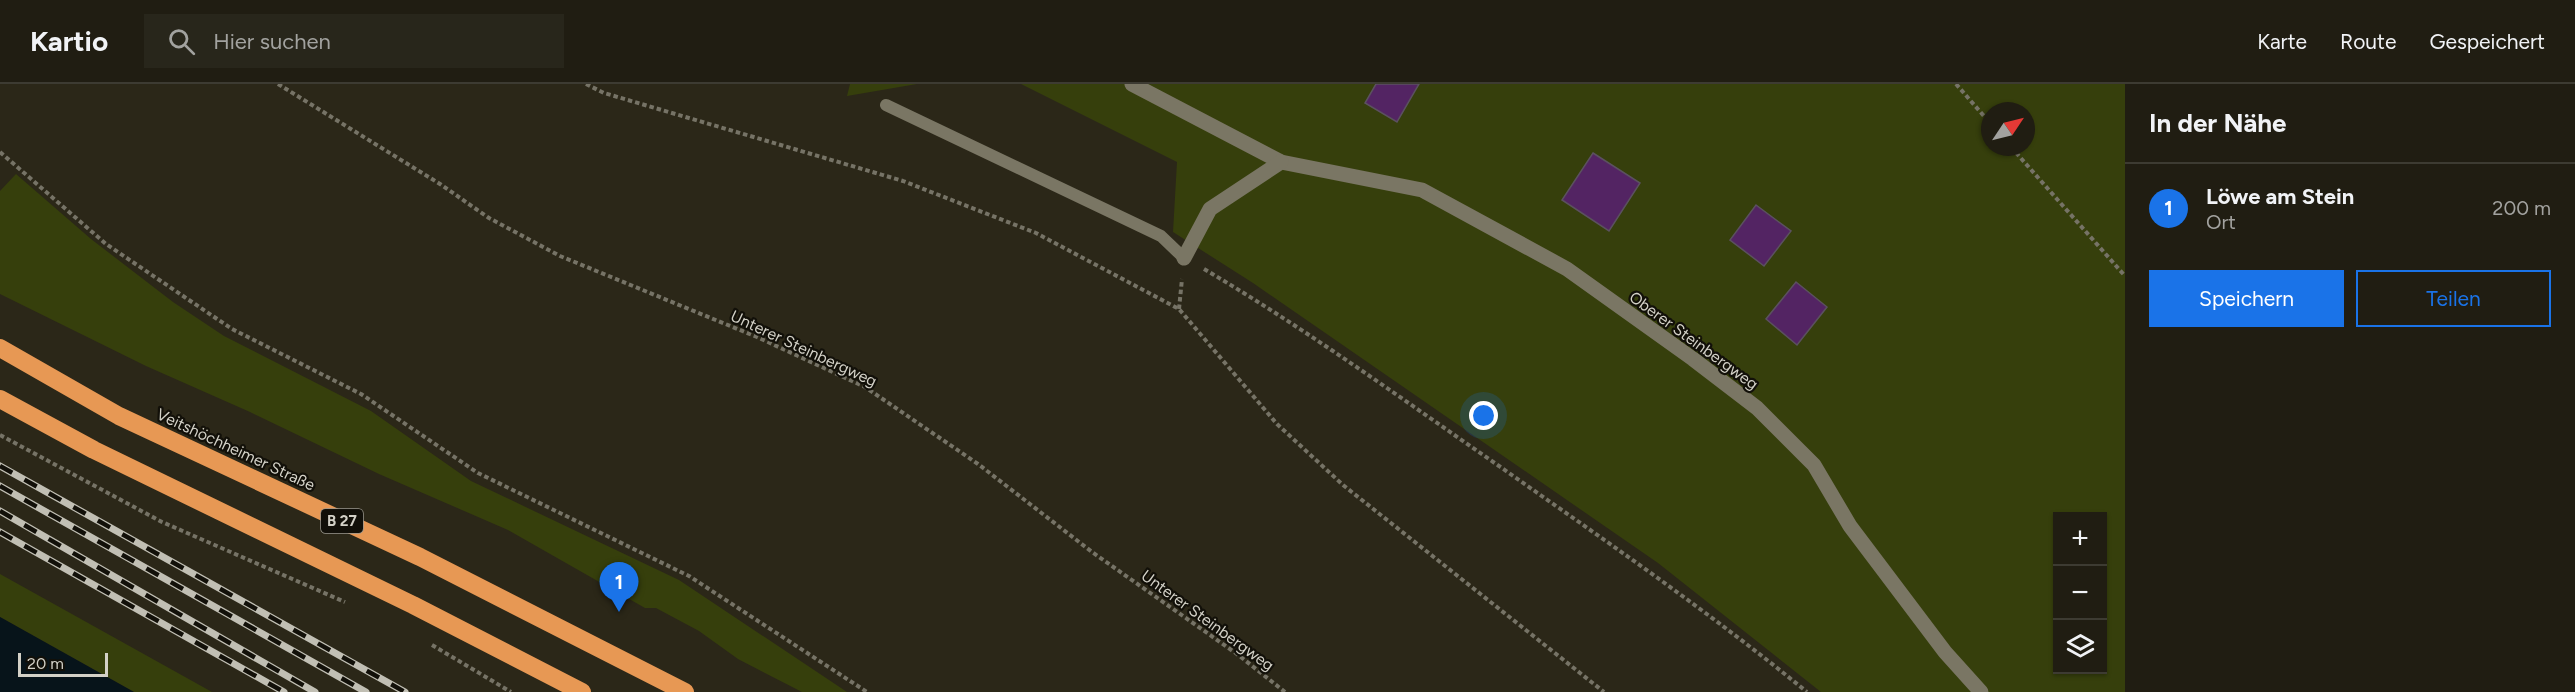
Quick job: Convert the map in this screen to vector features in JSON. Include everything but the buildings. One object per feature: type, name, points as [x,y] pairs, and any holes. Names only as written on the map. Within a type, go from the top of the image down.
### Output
[{"type":"highway","name":"Veitshöchheimer Straße","points":[[0,348],[119,417],[420,557],[685,692]]},
{"type":"highway","name":"B 27","points":[[0,399],[94,450],[414,605],[582,692]]},
{"type":"street","name":"Oberer Steinbergweg","points":[[1132,84],[1281,162],[1422,190],[1567,269],[1693,359],[1757,408],[1814,465],[1850,526],[1945,652],[1981,692]]},
{"type":"street","points":[[1184,258],[1210,209],[1281,162]]},
{"type":"lane","points":[[886,105],[1161,236],[1184,258]]},
{"type":"path","name":"Unterer Steinbergweg","points":[[278,84],[440,184],[489,218],[560,256],[757,336],[865,387],[978,464],[1092,552],[1237,654],[1285,692]]},
{"type":"path","points":[[586,84],[626,100],[903,181],[1036,233],[1179,309],[1276,424],[1343,484],[1604,692]]},
{"type":"path","points":[[1956,84],[1981,113]]},
{"type":"path","points":[[0,152],[106,244],[232,329],[361,394],[478,473],[689,576],[867,692]]},
{"type":"path","points":[[2019,156],[2125,276]]},
{"type":"path","points":[[1179,309],[1184,258],[1300,327],[1740,637],[1807,692]]},
{"type":"path","points":[[0,435],[162,522],[352,605]]},
{"type":"path","points":[[423,640],[511,692]]},
{"type":"green space","points":[[850,84],[917,84],[847,96]]},
{"type":"green space","points":[[1021,84],[2125,84],[2125,692],[1821,692],[1658,563],[1253,283],[1173,232],[1177,162]]},
{"type":"green space","points":[[16,174],[91,239],[173,302],[224,336],[371,411],[471,481],[679,580],[847,692],[802,692],[738,659],[699,631],[656,608],[645,608],[508,530],[379,474],[250,412],[146,366],[0,294],[0,191]]},
{"type":"green space","points":[[0,574],[212,692],[134,692],[0,617]]},
{"type":"shaded area","points":[[0,617],[134,692],[0,692]]},
{"type":"railway","points":[[0,466],[405,692]]},
{"type":"railway","points":[[0,486],[366,692]]},
{"type":"railway","points":[[0,511],[315,692]]},
{"type":"railway","points":[[0,532],[284,692]]},
{"type":"place","name":"Löwe am Stein","points":[[619,612]]}]
